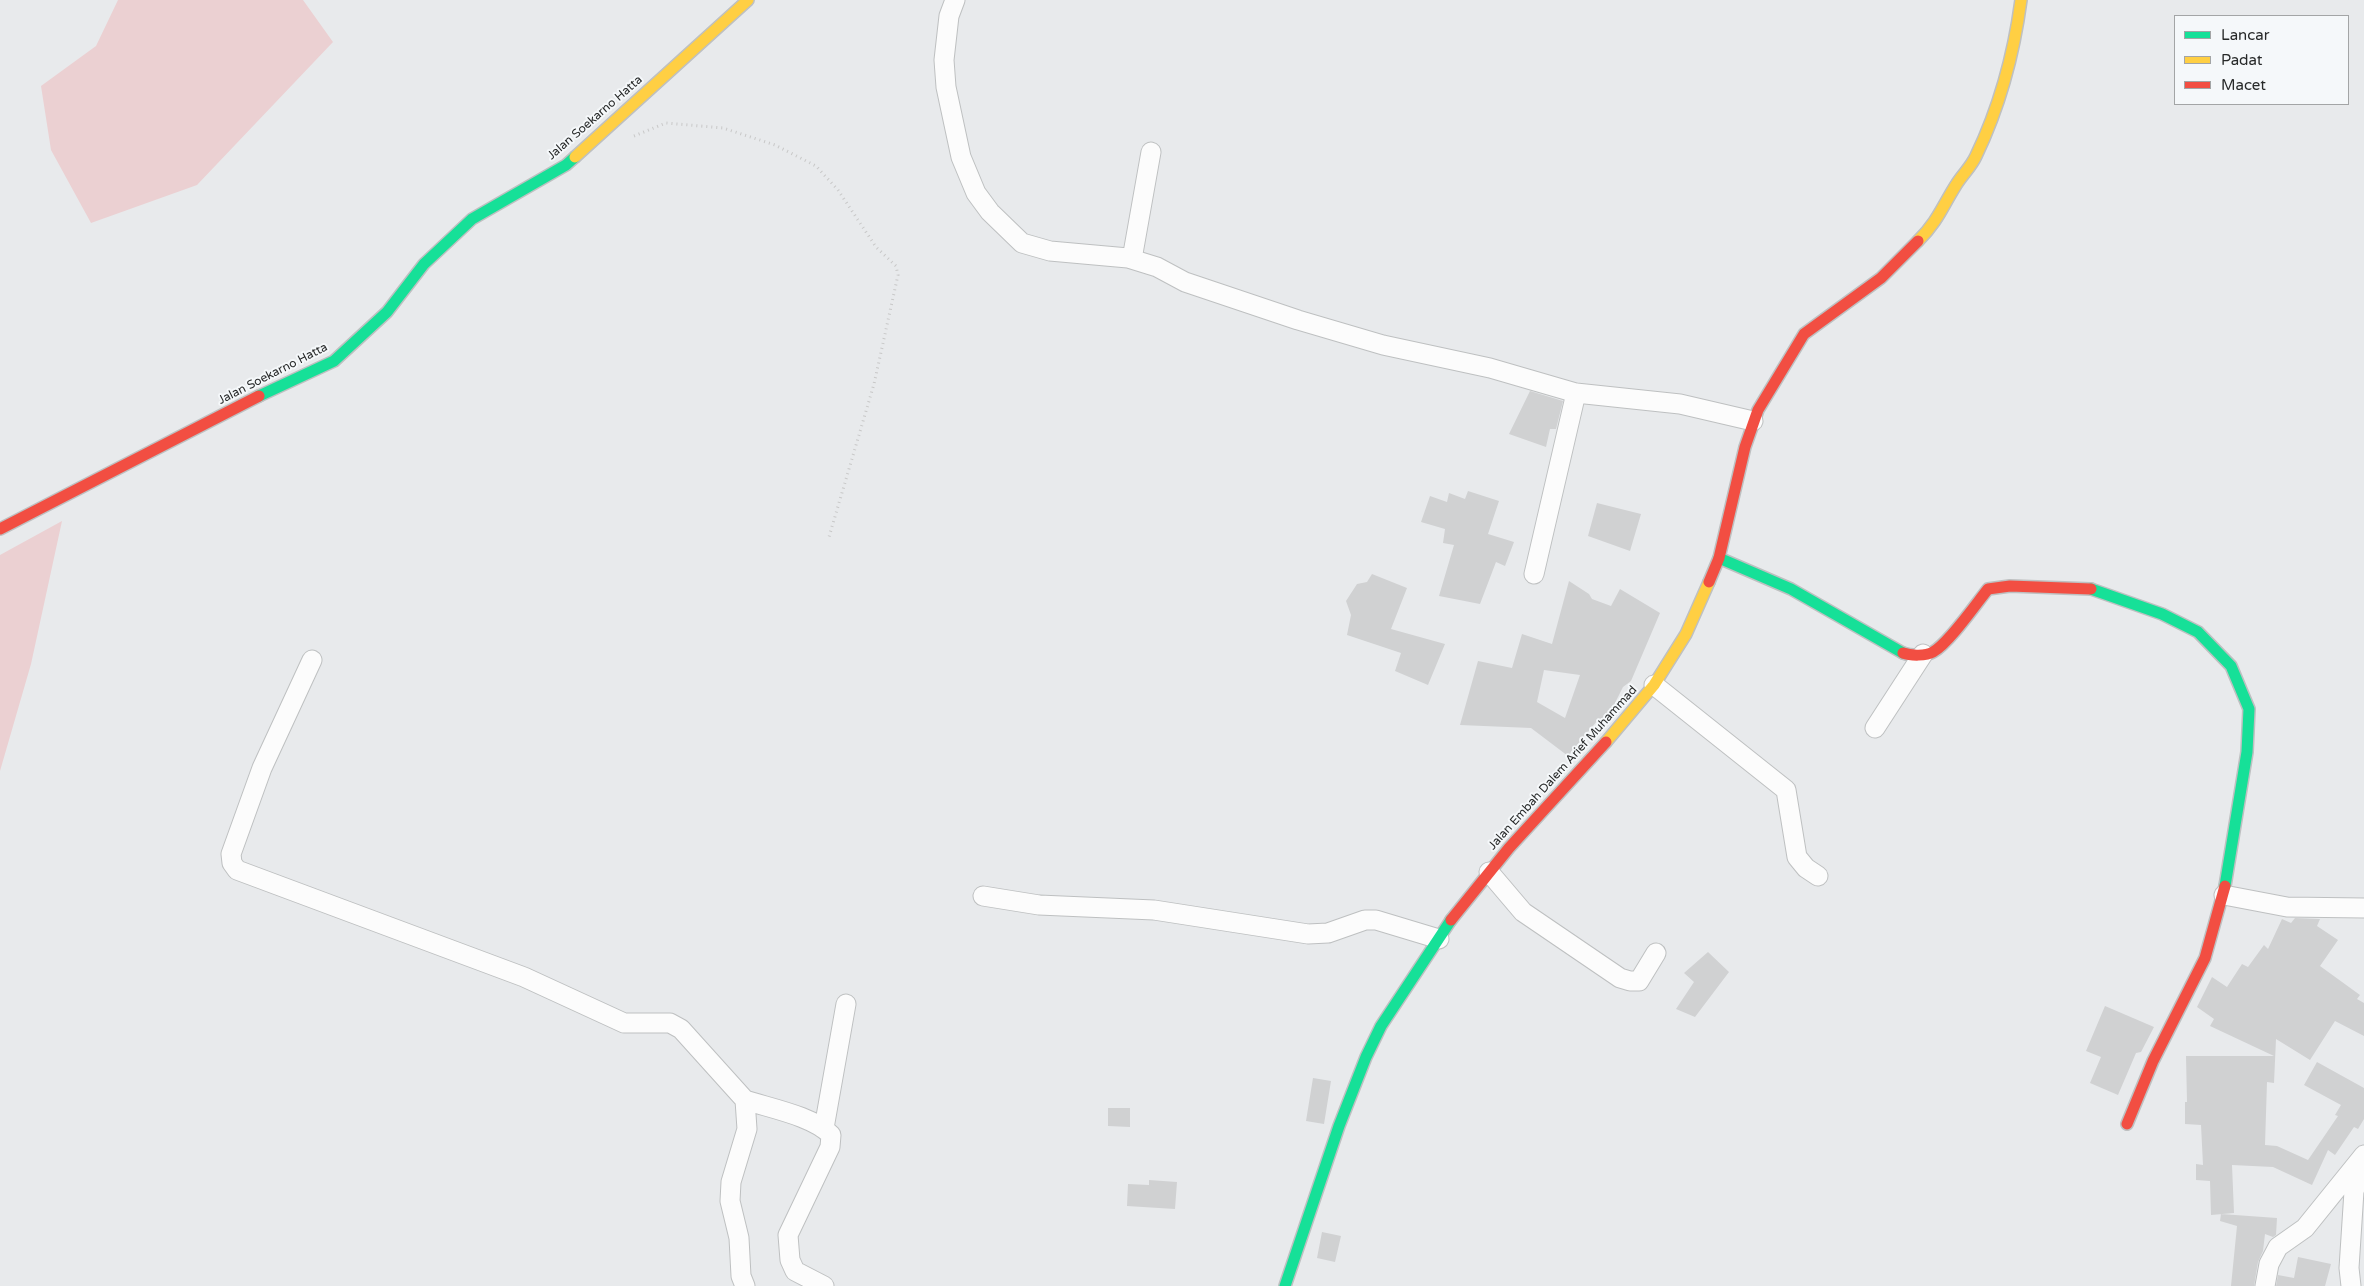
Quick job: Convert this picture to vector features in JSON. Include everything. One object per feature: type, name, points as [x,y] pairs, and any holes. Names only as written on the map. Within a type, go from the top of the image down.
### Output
[{"type":"street","name":"Jalan Soekarno Hatta","points":[[0,529],[257,397],[334,361],[387,312],[424,264],[472,219],[566,165],[748,0]]},
{"type":"street","points":[[955,0],[949,16],[946,37],[946,87],[961,157],[976,194],[1010,233],[1031,247],[1077,255],[1132,259],[1157,267],[1185,282],[1298,320],[1382,345],[1490,368],[1576,393],[1680,404],[1753,421]]},
{"type":"street","name":"Jalan Embah Dalem Arief Muhammad","points":[[1285,1286],[1338,1126],[1366,1056],[1382,1026],[1457,911],[1489,872],[1601,748],[1654,684],[1686,634],[1719,558],[1753,421],[1804,334],[1820,320],[1881,278],[1928,231],[1942,213],[1956,185],[1975,158],[1989,125],[2016,40],[2021,0]]},
{"type":"street","points":[[1132,259],[1151,152]]},
{"type":"street","points":[[1534,574],[1576,393]]},
{"type":"street","points":[[1719,558],[1791,589],[1891,648],[1910,656],[1932,652],[1955,630],[1988,589],[2010,586],[2090,589],[2162,614],[2198,632],[2231,666],[2249,709],[2247,752],[2224,895],[2205,958],[2153,1061],[2127,1124]]},
{"type":"street","points":[[1876,728],[1923,654]]},
{"type":"street","points":[[312,660],[262,768],[231,854],[232,863],[237,870],[524,977],[624,1023],[670,1022],[681,1029],[744,1100],[824,1128],[831,1135],[830,1147],[788,1235],[790,1260],[795,1271],[824,1286]]},
{"type":"street","points":[[1654,684],[1786,790],[1797,857],[1806,868],[1818,876]]},
{"type":"street","points":[[1489,872],[1523,912],[1620,978],[1639,981],[1656,952]]},
{"type":"street","points":[[2224,895],[2287,907],[2364,908]]},
{"type":"street","points":[[983,896],[1039,904],[1154,910],[1308,934],[1328,933],[1365,920],[1376,920],[1439,939]]},
{"type":"street","points":[[824,1128],[846,1004]]},
{"type":"street","points":[[744,1100],[747,1129],[731,1182],[730,1201],[739,1238],[741,1276],[745,1286]]},
{"type":"street","points":[[2265,1286],[2268,1264],[2278,1247],[2305,1228],[2364,1155]]},
{"type":"street","points":[[2351,1286],[2348,1268],[2354,1191],[2364,1165]]},
{"type":"path","points":[[631,137],[639,136],[666,123],[722,128],[775,145],[816,166],[838,190],[876,247],[896,266],[898,275],[874,384],[829,537]]},
{"type":"shaded area","points":[[118,0],[303,0],[333,42],[197,185],[91,223],[51,150],[41,86],[96,46]]},
{"type":"shaded area","points":[[62,521],[31,664],[0,771],[0,555]]},
{"type":"building","points":[[1530,391],[1563,401],[1556,429],[1550,429],[1546,447],[1509,434]]},
{"type":"building","points":[[1468,491],[1499,501],[1488,534],[1514,542],[1505,566],[1496,562],[1480,604],[1439,596],[1454,545],[1443,543],[1445,529],[1421,522],[1430,496],[1447,502],[1449,493],[1465,499]]},
{"type":"building","points":[[1597,503],[1641,514],[1630,551],[1588,536]]},
{"type":"building","points":[[1372,574],[1407,588],[1391,629],[1445,644],[1428,685],[1395,671],[1401,653],[1347,635],[1351,615],[1346,601],[1357,584],[1367,582]]},
{"type":"building","points":[[1569,581],[1589,594],[1592,599],[1611,606],[1620,589],[1660,613],[1631,681],[1623,687],[1609,715],[1602,724],[1597,721],[1568,756],[1531,728],[1460,725],[1478,661],[1512,668],[1522,634],[1552,644]],"holes":[[[1544,670],[1580,675],[1565,718],[1537,702]]]},
{"type":"building","points":[[2295,918],[2320,919],[2317,926],[2338,940],[2320,966],[2360,995],[2357,999],[2364,1003],[2364,1036],[2335,1021],[2310,1060],[2276,1039],[2274,1083],[2267,1082],[2265,1145],[2277,1146],[2308,1160],[2338,1116],[2335,1115],[2341,1105],[2304,1085],[2317,1062],[2364,1088],[2364,1119],[2358,1129],[2354,1127],[2335,1155],[2328,1150],[2312,1185],[2273,1167],[2232,1165],[2234,1213],[2211,1215],[2210,1181],[2196,1180],[2196,1164],[2203,1165],[2201,1125],[2185,1124],[2185,1102],[2187,1102],[2186,1056],[2274,1056],[2210,1026],[2214,1019],[2197,1007],[2212,977],[2227,987],[2242,964],[2248,967],[2264,945],[2268,949],[2282,919],[2291,923]]},
{"type":"building","points":[[1708,952],[1729,972],[1695,1017],[1676,1009],[1694,982],[1684,973]]},
{"type":"building","points":[[2105,1006],[2154,1027],[2141,1052],[2136,1053],[2118,1095],[2090,1083],[2101,1057],[2086,1051]]},
{"type":"building","points":[[1313,1078],[1331,1081],[1324,1124],[1306,1121]]},
{"type":"building","points":[[1108,1108],[1130,1108],[1130,1127],[1108,1126]]},
{"type":"building","points":[[1149,1180],[1177,1182],[1175,1209],[1127,1206],[1128,1184],[1149,1185]]},
{"type":"building","points":[[2221,1214],[2277,1218],[2276,1235],[2273,1237],[2265,1234],[2263,1251],[2258,1262],[2254,1286],[2231,1286],[2237,1226],[2220,1221]]},
{"type":"building","points":[[1322,1232],[1341,1236],[1335,1262],[1317,1258]]},
{"type":"building","points":[[2298,1257],[2331,1264],[2325,1286],[2276,1286],[2278,1275],[2294,1278]]},
{"type":"traffic: fast","points":[[259,396],[334,361],[387,312],[424,264],[472,219],[566,165],[575,157]]},
{"type":"traffic: fast","points":[[1719,558],[1791,589],[1903,653]]},
{"type":"traffic: fast","points":[[2091,589],[2162,614],[2198,632],[2231,666],[2249,709],[2247,752],[2225,886]]},
{"type":"traffic: fast","points":[[1285,1286],[1339,1126],[1366,1057],[1381,1026],[1451,920]]},
{"type":"traffic: slow","points":[[575,157],[748,0]]},
{"type":"traffic: slow","points":[[1918,241],[1935,220],[1956,185],[1972,164],[1984,138],[1992,119],[2010,60],[2021,0]]},
{"type":"traffic: slow","points":[[1606,742],[1654,685],[1686,634],[1709,582]]},
{"type":"traffic: jam","points":[[1709,582],[1719,558],[1745,447],[1758,410],[1804,334],[1881,278],[1918,241]]},
{"type":"traffic: jam","points":[[0,529],[259,396]]},
{"type":"traffic: jam","points":[[1903,653],[1914,655],[1933,652],[1954,632],[1988,589],[2010,586],[2091,589]]},
{"type":"traffic: jam","points":[[1451,920],[1509,848],[1606,742]]},
{"type":"traffic: jam","points":[[2127,1124],[2153,1061],[2205,958],[2225,886]]}]
